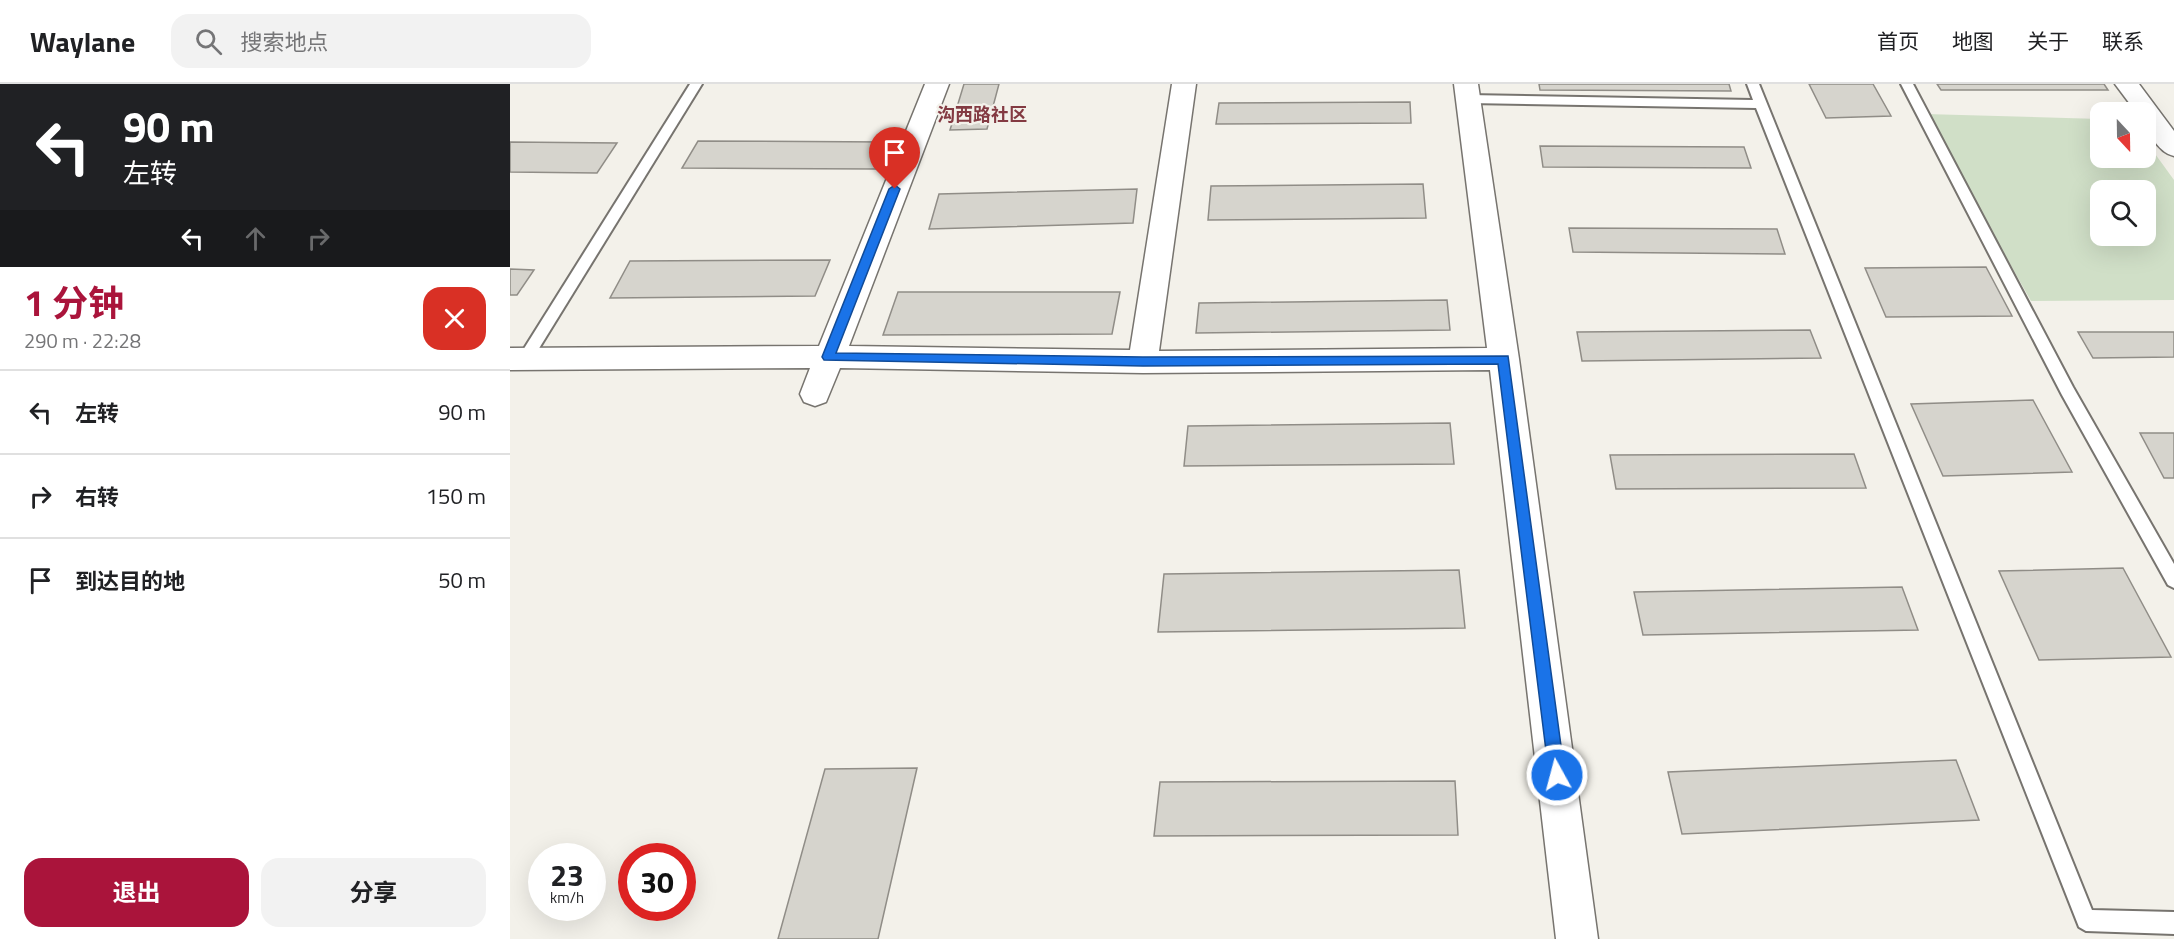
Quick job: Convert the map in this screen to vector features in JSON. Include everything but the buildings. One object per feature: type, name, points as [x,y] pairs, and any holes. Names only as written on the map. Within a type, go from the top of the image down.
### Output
[{"type":"street","points":[[815,394],[937,84]]},
{"type":"street","points":[[1143,362],[1184,84]]},
{"type":"street","points":[[2127,84],[2174,148]]},
{"type":"street","points":[[1467,92],[1504,359],[1577,939]]},
{"type":"street","points":[[518,359],[828,357],[1143,362],[1504,359]]},
{"type":"lane","points":[[518,359],[696,84]]},
{"type":"lane","points":[[1753,84],[2086,920],[2174,923]]},
{"type":"lane","points":[[1907,84],[2067,391],[2174,580]]},
{"type":"lane","points":[[1467,92],[1761,104]]},
{"type":"green space","points":[[1925,114],[2090,119],[2090,168],[2156,168],[2156,155],[2174,180],[2174,300],[2031,301]]},
{"type":"district","name":"沟西路社区","points":[[982,114]]},
{"type":"route","points":[[895,189],[828,357],[1143,362],[1504,359],[1557,775]]}]
